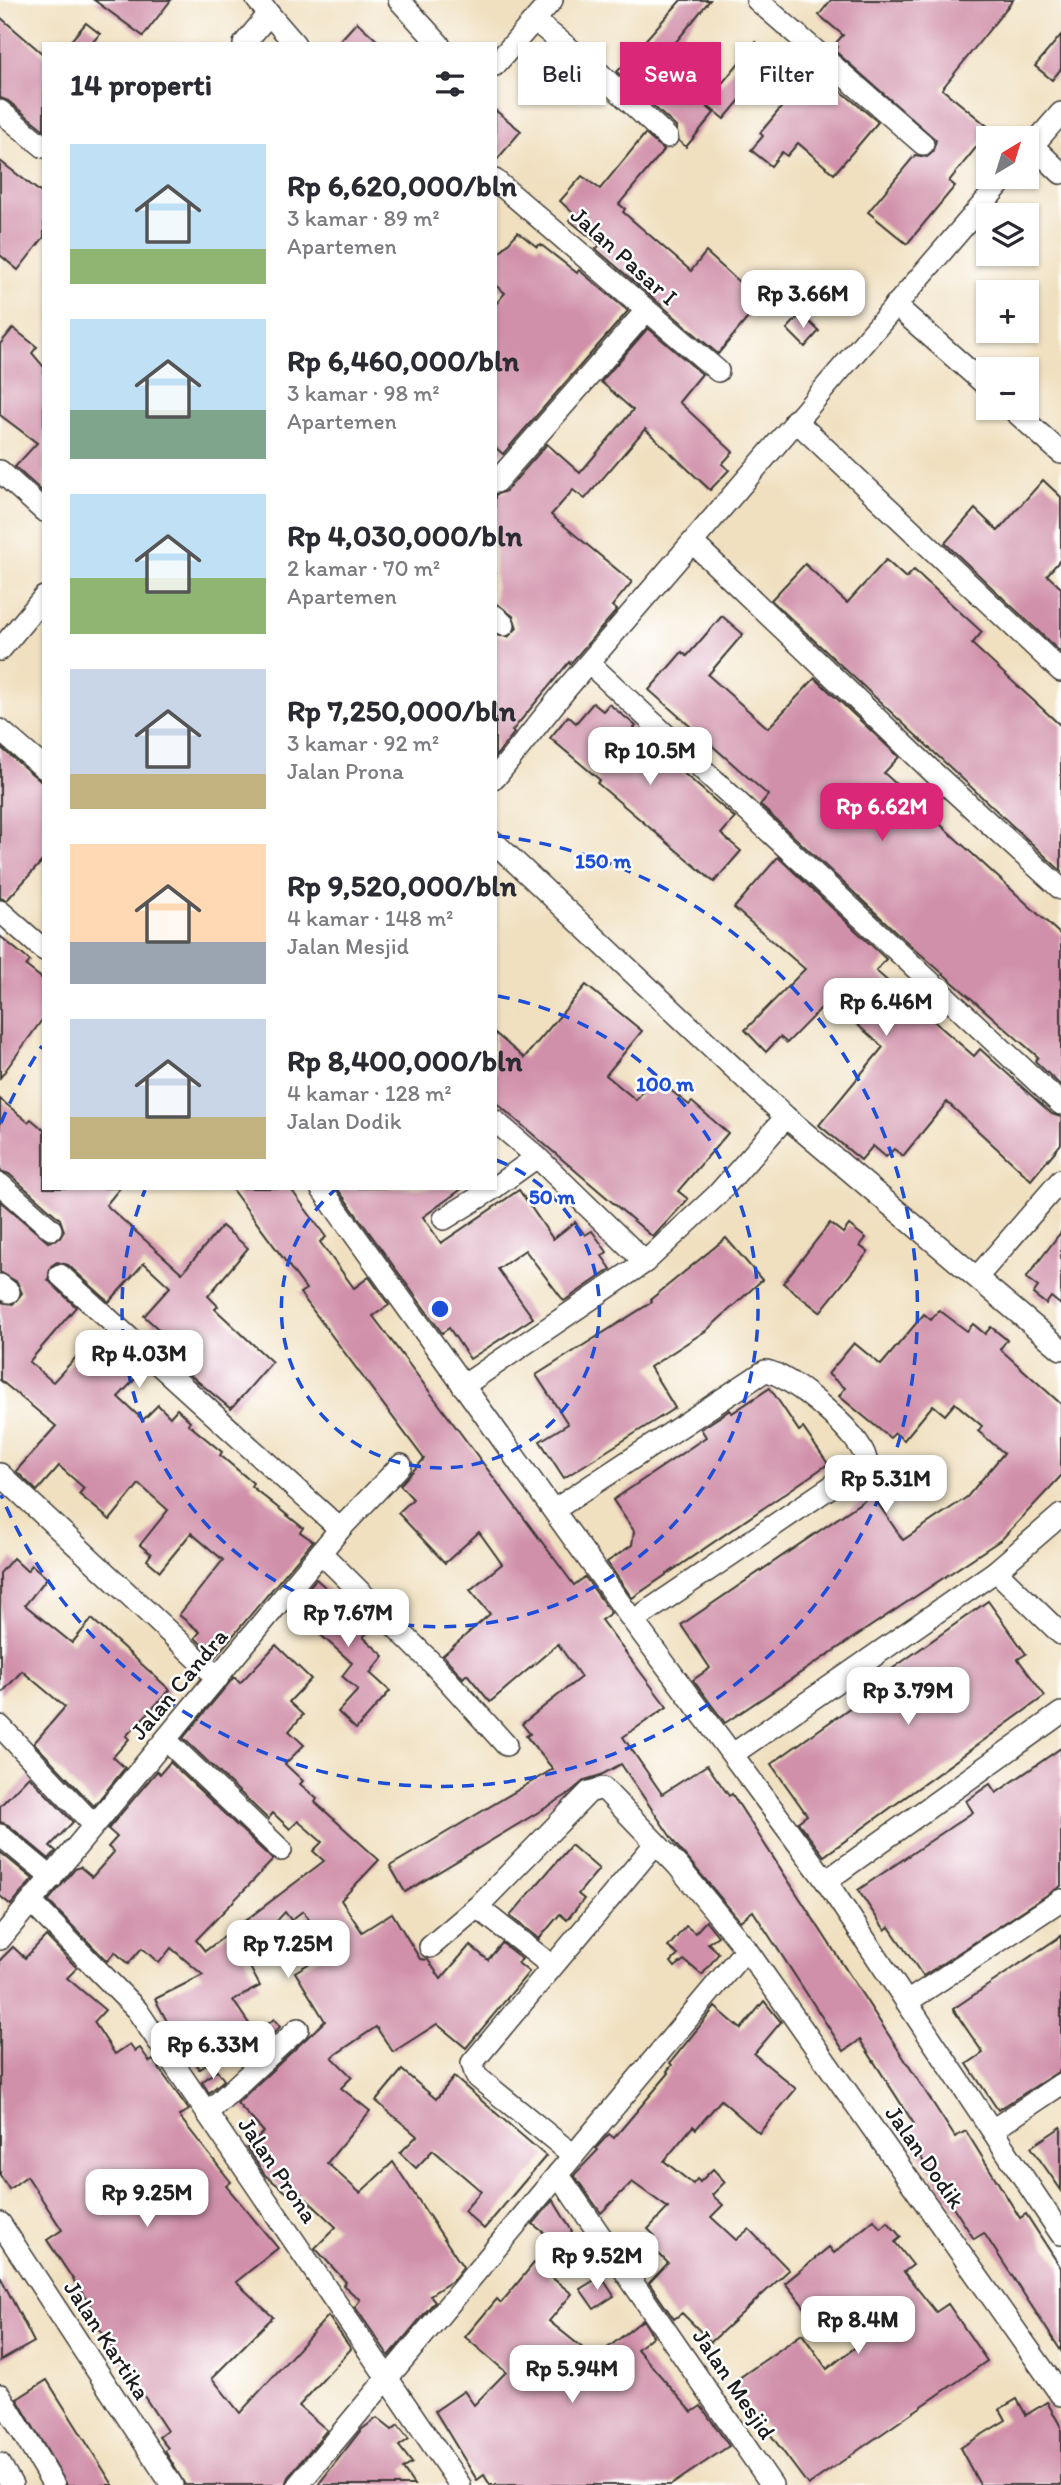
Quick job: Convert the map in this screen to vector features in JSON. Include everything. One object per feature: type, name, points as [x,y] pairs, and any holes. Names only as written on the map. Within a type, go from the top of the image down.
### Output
[{"type":"street","points":[[399,0],[437,42]]},
{"type":"street","points":[[497,63],[552,0]]},
{"type":"street","points":[[757,0],[923,144]]},
{"type":"street","points":[[245,42],[263,7],[293,42]]},
{"type":"street","points":[[535,21],[596,71],[667,137]]},
{"type":"street","points":[[0,111],[42,146]]},
{"type":"street","points":[[1040,137],[1061,113]]},
{"type":"street","points":[[1040,157],[1061,173]]},
{"type":"street","name":"Jalan Pasar I","points":[[497,182],[718,372]]},
{"type":"street","points":[[497,776],[795,420],[996,189]]},
{"type":"street","points":[[895,305],[976,377]]},
{"type":"street","points":[[497,480],[646,311]]},
{"type":"street","points":[[795,420],[1061,671]]},
{"type":"street","points":[[1024,420],[1061,453]]},
{"type":"street","points":[[0,471],[42,509]]},
{"type":"street","points":[[693,543],[924,764],[1061,888]]},
{"type":"street","points":[[0,650],[42,599]]},
{"type":"street","points":[[590,664],[1061,1104]]},
{"type":"street","points":[[0,730],[42,766]]},
{"type":"street","points":[[497,845],[786,1117],[978,1276],[1061,1349]]},
{"type":"street","points":[[0,911],[42,948]]},
{"type":"street","points":[[463,1386],[645,1262],[716,1196],[786,1117]]},
{"type":"street","points":[[497,1123],[537,1157],[645,1262]]},
{"type":"street","points":[[497,1187],[537,1157]]},
{"type":"street","points":[[978,1276],[1061,1180]]},
{"type":"street","points":[[0,1184],[51,1229]]},
{"type":"street","points":[[322,1190],[633,1620],[826,1881],[994,2129],[1061,2234]]},
{"type":"street","points":[[444,1219],[492,1190]]},
{"type":"street","points":[[60,1275],[340,1529]]},
{"type":"street","points":[[554,1510],[765,1371],[789,1378],[848,1431],[866,1453],[866,1463],[633,1620]]},
{"type":"street","name":"Jalan Candra","points":[[0,1939],[167,1741],[340,1529],[401,1465]]},
{"type":"street","points":[[3,1483],[218,1678]]},
{"type":"street","points":[[733,1754],[996,1571],[1061,1516]]},
{"type":"street","points":[[321,1553],[434,1665],[506,1745]]},
{"type":"street","points":[[996,1571],[1061,1633]]},
{"type":"street","points":[[826,1881],[1061,1713]]},
{"type":"street","points":[[0,1726],[94,1825]]},
{"type":"street","points":[[167,1741],[281,1850]]},
{"type":"street","name":"Jalan Dodik","points":[[477,1907],[596,1788],[603,1788],[613,1796],[678,1866],[746,1949],[1061,2395]]},
{"type":"street","points":[[0,1835],[52,1878]]},
{"type":"street","points":[[573,2155],[476,2076],[471,2067],[473,2059],[655,1844]]},
{"type":"street","points":[[907,2002],[1061,1900]]},
{"type":"street","name":"Jalan Prona","points":[[32,1903],[137,2010],[460,2485]]},
{"type":"street","points":[[430,1947],[477,1907],[552,1966]]},
{"type":"street","points":[[298,2485],[746,1949]]},
{"type":"street","points":[[207,2113],[298,2029]]},
{"type":"street","points":[[994,2129],[1061,2084]]},
{"type":"street","name":"Jalan Mesjid","points":[[558,2174],[772,2485]]},
{"type":"street","name":"Jalan Kartika","points":[[0,2223],[172,2485]]},
{"type":"street","points":[[0,2395],[54,2485]]},
{"type":"street","points":[[0,2464],[12,2485]]},
{"type":"building","points":[[94,0],[171,0],[143,36]]},
{"type":"building","points":[[681,0],[710,0],[676,42],[644,42]]},
{"type":"building","points":[[831,0],[1013,0],[942,89],[987,126],[976,126],[976,148],[949,181],[955,186],[907,244],[868,212],[915,155],[927,157],[932,153],[936,140],[838,54],[837,42],[843,35],[819,15]]},
{"type":"building","points":[[0,17],[42,53],[42,128],[8,101],[0,98]]},
{"type":"building","points":[[357,22],[379,42],[339,42]]},
{"type":"building","points":[[86,23],[100,34],[93,42],[70,42]]},
{"type":"building","points":[[1061,35],[1061,69],[1052,80],[1035,66]]},
{"type":"building","points":[[735,68],[736,105],[724,119],[706,105],[721,105],[721,85]]},
{"type":"building","points":[[838,89],[878,122],[834,174],[798,143],[787,156],[782,152],[771,166],[751,150],[763,136],[760,133],[783,105],[838,105]]},
{"type":"building","points":[[652,105],[705,105],[714,113],[686,147],[679,141],[676,127]]},
{"type":"building","points":[[497,112],[521,131],[497,160]]},
{"type":"building","points":[[645,134],[664,150],[619,204],[625,209],[623,212],[691,271],[706,252],[761,302],[718,354],[596,249],[600,245],[569,220],[574,214],[560,201],[582,176],[600,189]]},
{"type":"building","points":[[0,161],[42,193],[42,240],[18,270],[0,255]]},
{"type":"building","points":[[518,232],[537,247],[540,244],[577,273],[579,270],[628,311],[503,454],[497,449],[497,303],[505,293],[497,287],[497,256]]},
{"type":"building","points":[[801,314],[819,331],[805,347],[787,329]]},
{"type":"building","points":[[13,328],[37,347],[32,353],[42,365],[42,491],[15,467],[37,443],[0,415],[0,344]]},
{"type":"building","points":[[648,328],[702,374],[679,402],[733,452],[722,464],[729,470],[710,490],[645,429],[585,499],[573,490],[551,515],[632,582],[612,606],[617,610],[570,664],[569,662],[512,731],[514,733],[497,754],[497,635],[508,637],[517,628],[513,616],[497,604],[497,494],[506,491],[547,444],[580,473],[633,410],[601,382]]},
{"type":"building","points":[[1043,480],[1061,497],[1061,559],[1047,575],[1061,588],[1061,653],[945,543],[975,509],[998,531]]},
{"type":"building","points":[[886,560],[906,578],[914,570],[982,632],[972,644],[1061,726],[1061,871],[771,600],[805,564],[847,603]]},
{"type":"building","points":[[722,616],[743,634],[708,675],[768,728],[815,678],[899,757],[884,773],[1061,935],[1061,1086],[1035,1061],[1038,1057],[908,943],[760,805],[768,795],[649,690],[682,652],[687,656]]},
{"type":"building","points":[[593,703],[603,711],[609,704],[636,726],[633,729],[735,818],[721,834],[741,851],[714,882],[597,783],[600,780],[550,738],[568,716],[576,723]]},
{"type":"building","points":[[0,747],[42,782],[42,861],[7,900],[0,898]]},
{"type":"building","points":[[778,857],[886,959],[876,971],[974,1056],[980,1049],[1052,1114],[1061,1117],[1061,1144],[1031,1180],[947,1102],[903,1156],[894,1149],[886,1157],[873,1146],[861,1160],[819,1125],[883,1047],[829,1000],[787,1043],[780,1037],[766,1052],[745,1030],[805,969],[734,908]]},
{"type":"building","points":[[0,936],[30,961],[26,966],[42,978],[42,1020],[0,1078]]},
{"type":"building","points":[[586,985],[642,1031],[606,1075],[636,1100],[654,1077],[689,1105],[692,1102],[728,1133],[678,1191],[688,1199],[653,1237],[497,1104],[497,1035],[524,1058]]},
{"type":"building","points":[[0,1099],[28,1122],[31,1119],[42,1128],[42,1190],[118,1190],[106,1205],[182,1273],[222,1226],[248,1248],[208,1296],[218,1306],[215,1309],[272,1362],[231,1409],[183,1369],[191,1359],[144,1316],[170,1287],[144,1263],[109,1302],[68,1265],[57,1262],[51,1266],[48,1280],[76,1307],[29,1362],[53,1382],[95,1337],[138,1376],[118,1397],[143,1420],[158,1405],[170,1417],[177,1409],[190,1421],[188,1424],[222,1452],[220,1455],[253,1483],[251,1486],[303,1528],[300,1532],[313,1541],[215,1657],[195,1638],[200,1632],[179,1615],[223,1560],[191,1533],[160,1571],[147,1560],[151,1554],[140,1545],[168,1510],[139,1484],[110,1520],[79,1494],[84,1488],[59,1466],[37,1491],[16,1471],[56,1426],[0,1380],[0,1302],[13,1304],[22,1293],[17,1282],[0,1272],[0,1201],[48,1242],[60,1238],[64,1231],[60,1219],[9,1174],[0,1171]]},
{"type":"building","points":[[232,1190],[291,1190],[326,1237],[320,1242],[354,1288],[369,1277],[389,1305],[373,1316],[574,1585],[585,1577],[611,1613],[601,1620],[667,1707],[623,1737],[662,1794],[707,1765],[729,1796],[732,1794],[955,2137],[966,2131],[1020,2218],[1026,2214],[1061,2268],[1061,2351],[984,2233],[974,2239],[903,2130],[914,2124],[860,2040],[844,2051],[753,1911],[740,1921],[677,1846],[621,1764],[585,1780],[567,1795],[405,1892],[390,1866],[553,1769],[526,1736],[530,1734],[522,1724],[581,1677],[558,1644],[490,1702],[467,1674],[463,1678],[443,1655],[490,1614],[470,1590],[502,1564],[479,1532],[445,1563],[398,1513],[413,1499],[400,1485],[424,1459],[300,1293],[306,1289]]},
{"type":"building","points":[[338,1190],[460,1190],[423,1217],[441,1243],[519,1190],[553,1239],[575,1222],[585,1235],[592,1231],[607,1252],[602,1256],[611,1269],[564,1301],[525,1250],[498,1269],[533,1318],[470,1359],[449,1328],[442,1333]]},
{"type":"building","points":[[830,1223],[843,1233],[849,1225],[866,1238],[860,1246],[868,1252],[820,1312],[783,1283]]},
{"type":"building","points":[[1061,1232],[1061,1305],[1051,1297],[1046,1304],[1033,1294],[1038,1287],[1026,1278]]},
{"type":"building","points":[[726,1238],[762,1280],[707,1330],[650,1367],[675,1408],[564,1478],[540,1441],[568,1424],[536,1375],[652,1302],[651,1299]]},
{"type":"building","points":[[939,1310],[967,1331],[973,1324],[985,1334],[991,1327],[1007,1340],[1000,1349],[1061,1404],[1061,1476],[1002,1539],[725,1723],[693,1680],[710,1668],[681,1625],[872,1495],[903,1540],[967,1497],[1004,1453],[978,1431],[982,1426],[955,1403],[945,1415],[933,1405],[904,1440],[895,1433],[890,1438],[839,1396],[845,1388],[828,1374],[854,1343],[881,1365],[924,1314],[931,1320]]},
{"type":"building","points":[[770,1388],[799,1431],[803,1428],[828,1464],[632,1598],[607,1562],[632,1545],[634,1531],[613,1500],[706,1437],[701,1429]]},
{"type":"building","points":[[13,1558],[27,1571],[32,1565],[47,1578],[25,1605],[72,1643],[92,1619],[170,1690],[126,1736],[129,1739],[113,1757],[125,1768],[94,1806],[34,1743],[65,1707],[22,1671],[0,1695],[0,1573]]},
{"type":"building","points":[[316,1579],[344,1604],[348,1599],[363,1614],[359,1618],[371,1629],[363,1637],[384,1656],[370,1673],[390,1691],[356,1729],[338,1712],[358,1690],[342,1676],[352,1663],[304,1620],[313,1610],[300,1598]]},
{"type":"building","points":[[988,1601],[1026,1654],[1018,1659],[1045,1696],[824,1856],[798,1822],[807,1815],[771,1764],[855,1704],[847,1693],[864,1681],[868,1686]]},
{"type":"building","points":[[276,1645],[311,1679],[289,1702],[303,1715],[289,1731],[304,1745],[285,1764],[303,1781],[300,1784],[317,1799],[315,1802],[379,1860],[341,1900],[362,1932],[392,1913],[420,1959],[428,1960],[441,1979],[470,1945],[488,1960],[502,1943],[522,1959],[518,1963],[529,1972],[466,2048],[437,2024],[393,2052],[376,2027],[332,2057],[352,2077],[341,2088],[370,2111],[327,2163],[360,2193],[393,2162],[463,2267],[452,2281],[430,2295],[435,2301],[389,2356],[355,2307],[360,2300],[343,2285],[346,2282],[315,2248],[336,2227],[301,2194],[296,2200],[265,2175],[247,2148],[264,2132],[237,2103],[325,2021],[295,1972],[330,1951],[303,1911],[291,1920],[285,1912],[244,1956],[260,1986],[233,2000],[256,2034],[274,2019],[280,2027],[251,2055],[240,2042],[199,2069],[180,2039],[177,2040],[155,1999],[203,1975],[171,1948],[159,1963],[142,1948],[128,1964],[115,1952],[107,1961],[48,1901],[75,1869],[80,1867],[92,1877],[114,1852],[108,1847],[117,1837],[108,1829],[157,1771],[160,1774],[170,1762],[273,1860],[196,1940],[205,1951],[324,1861],[313,1851],[322,1842],[298,1821],[290,1829],[273,1813],[268,1819],[183,1738],[234,1677],[240,1683]]},
{"type":"building","points":[[1061,1748],[1061,1886],[923,1976],[889,1927],[885,1930],[858,1890],[973,1812],[966,1801],[990,1784],[996,1793]]},
{"type":"building","points":[[29,1776],[73,1822],[50,1846],[56,1851],[49,1859],[8,1825],[0,1822],[0,1806]]},
{"type":"building","points":[[571,1845],[599,1869],[578,1894],[584,1899],[567,1920],[560,1914],[539,1939],[510,1916]]},
{"type":"building","points":[[0,1852],[33,1879],[11,1905],[0,1896]]},
{"type":"building","points":[[706,1921],[718,1936],[708,1943],[719,1953],[702,1975],[684,1960],[675,1967],[671,1962],[678,1955],[668,1947],[686,1926],[695,1933]]},
{"type":"building","points":[[46,1936],[77,1968],[67,1978],[105,2010],[94,2022],[115,2054],[130,2044],[135,2051],[140,2048],[150,2062],[153,2060],[189,2110],[179,2116],[231,2182],[226,2186],[278,2248],[236,2282],[273,2317],[212,2378],[240,2413],[328,2316],[351,2349],[299,2406],[327,2430],[288,2477],[285,2485],[185,2485],[165,2451],[168,2448],[159,2437],[167,2431],[88,2311],[92,2308],[47,2240],[62,2230],[27,2176],[9,2189],[0,2175],[0,1960],[13,1947],[25,1958]]},
{"type":"building","points":[[1061,1936],[1061,2070],[998,2110],[967,2064],[983,2053],[953,2009]]},
{"type":"building","points":[[764,2001],[781,2022],[754,2054],[796,2089],[759,2133],[721,2100],[696,2129],[693,2126],[664,2161],[693,2184],[697,2179],[700,2182],[713,2169],[725,2182],[712,2195],[723,2205],[711,2217],[736,2240],[749,2229],[789,2270],[711,2342],[682,2313],[674,2319],[649,2283],[668,2263],[648,2243],[655,2236],[648,2229],[668,2208],[632,2182],[601,2213],[574,2175],[609,2134],[614,2138],[669,2073],[667,2071],[672,2065],[670,2063],[715,2007],[741,2029]]},
{"type":"building","points":[[217,2070],[224,2080],[209,2093],[202,2082]]},
{"type":"building","points":[[402,2070],[436,2099],[454,2077],[546,2156],[484,2229],[464,2211],[481,2191],[433,2150],[416,2168],[400,2153],[417,2136],[376,2101]]},
{"type":"building","points":[[1061,2127],[1061,2190],[1031,2147]]},
{"type":"building","points":[[553,2200],[572,2231],[561,2246],[533,2224]]},
{"type":"building","points":[[874,2220],[880,2228],[888,2222],[901,2237],[895,2242],[913,2265],[904,2272],[936,2312],[948,2304],[987,2361],[808,2485],[732,2383],[802,2334],[827,2369],[857,2346],[827,2307],[814,2319],[785,2283],[829,2247],[834,2253]]},
{"type":"building","points":[[534,2263],[572,2294],[549,2321],[595,2358],[643,2320],[653,2336],[637,2349],[692,2412],[701,2406],[729,2446],[671,2485],[490,2485],[484,2475],[477,2480],[435,2411],[464,2391],[474,2405],[506,2372],[465,2337],[497,2299],[501,2303]]},
{"type":"building","points":[[0,2276],[34,2342],[0,2361]]},
{"type":"building","points":[[601,2276],[614,2296],[594,2309],[580,2289]]},
{"type":"building","points":[[47,2380],[113,2485],[67,2485],[17,2399]]},
{"type":"building","points":[[1017,2399],[1026,2415],[1047,2402],[1061,2427],[1061,2485],[980,2485],[960,2448],[1006,2420],[1000,2409]]},
{"type":"building","points":[[377,2418],[392,2430],[398,2425],[409,2439],[399,2446],[412,2463],[403,2469],[414,2485],[318,2485],[361,2430]]}]
